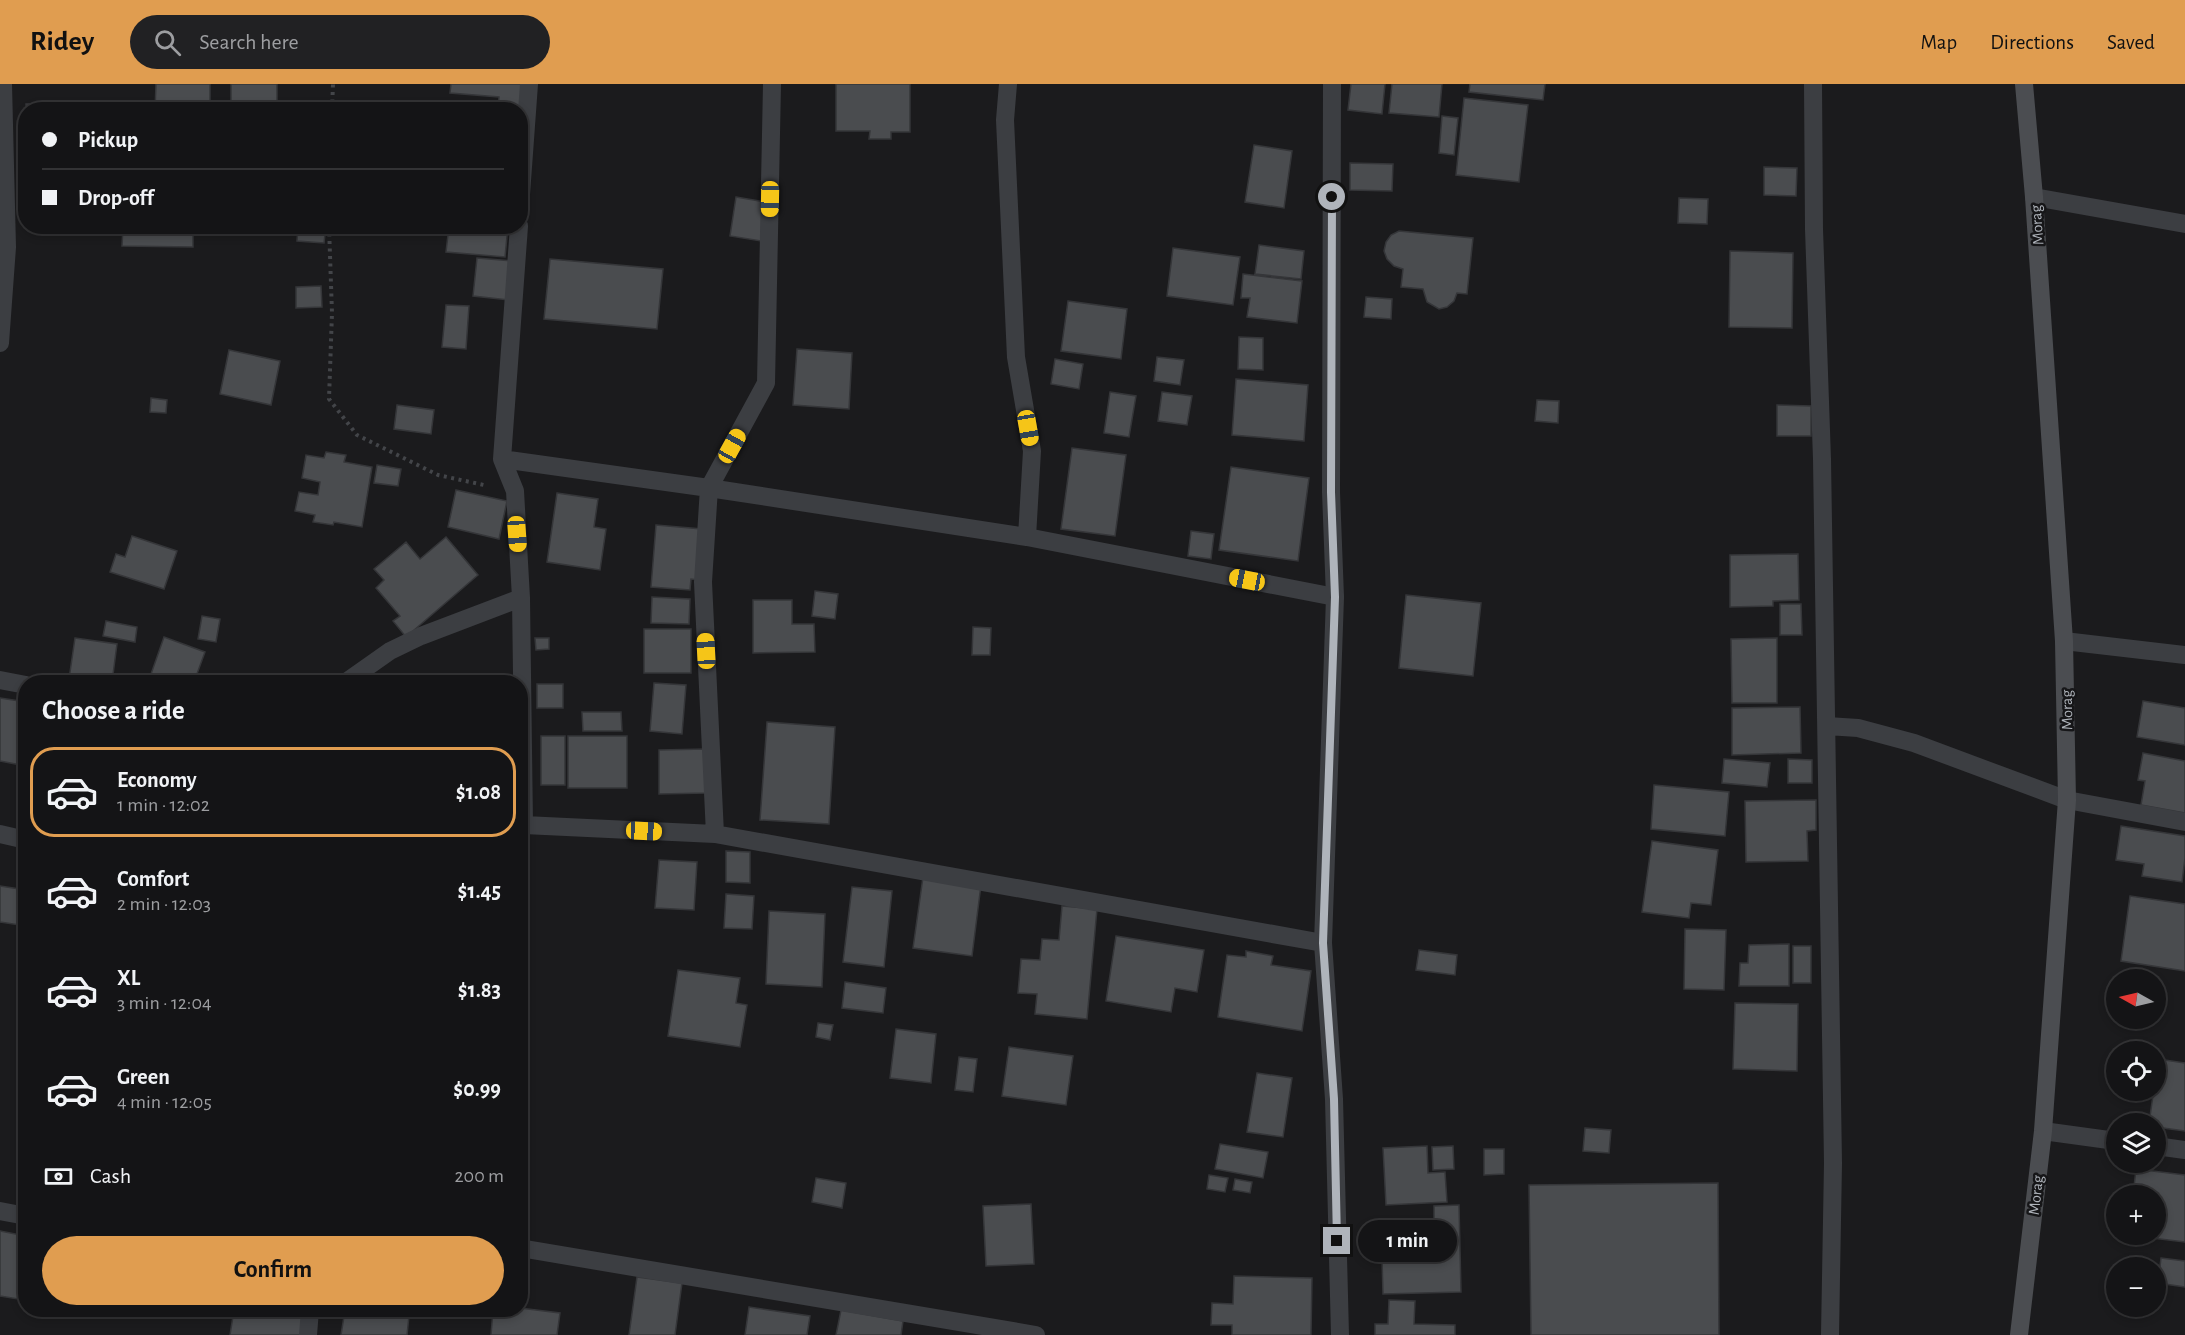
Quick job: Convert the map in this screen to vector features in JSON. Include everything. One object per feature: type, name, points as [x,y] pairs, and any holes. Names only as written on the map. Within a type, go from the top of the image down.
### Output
[{"type":"main road","name":"Morag","points":[[2019,1335],[2043,1131],[2067,800],[2064,641],[2034,197],[2024,84]]},
{"type":"street","points":[[0,343],[7,247],[3,84]]},
{"type":"street","points":[[528,102],[529,84]]},
{"type":"street","points":[[715,834],[703,582],[709,488],[766,383],[772,84]]},
{"type":"street","points":[[1008,84],[1005,120],[1016,357],[1032,451],[1027,537]]},
{"type":"street","points":[[1332,84],[1331,492],[1335,597],[1323,943],[1334,1099],[1340,1335]]},
{"type":"street","points":[[1814,84],[1814,229],[1822,459],[1833,1163],[1830,1335]]},
{"type":"street","points":[[2034,197],[2185,224]]},
{"type":"street","points":[[518,234],[502,459],[515,491],[521,598],[522,675]]},
{"type":"street","points":[[502,459],[1027,537],[1335,597]]},
{"type":"street","points":[[356,675],[390,651],[421,636],[521,598]]},
{"type":"street","points":[[2064,641],[2185,655]]},
{"type":"street","points":[[0,680],[18,683]]},
{"type":"street","points":[[1827,726],[1858,728],[1914,743],[2067,800],[2185,822]]},
{"type":"street","points":[[528,825],[715,834],[1323,943]]},
{"type":"street","points":[[0,834],[18,838]]},
{"type":"street","points":[[2043,1131],[2106,1140]]},
{"type":"street","points":[[2166,1147],[2185,1150]]},
{"type":"street","points":[[0,1211],[18,1214]]},
{"type":"street","points":[[528,1249],[1036,1335]]},
{"type":"street","points":[[308,1335],[309,1317]]},
{"type":"path","points":[[332,102],[333,84]]},
{"type":"path","points":[[329,234],[332,313],[328,399],[357,435],[438,475],[515,491]]},
{"type":"building","points":[[156,84],[210,84],[210,102],[155,102]]},
{"type":"building","points":[[231,84],[277,84],[277,102],[231,102]]},
{"type":"building","points":[[451,84],[524,84],[521,102],[499,102],[499,97],[450,93]]},
{"type":"building","points":[[836,84],[910,84],[910,132],[891,132],[891,139],[869,139],[870,131],[836,131]]},
{"type":"building","points":[[1351,84],[1385,84],[1382,114],[1348,110]]},
{"type":"building","points":[[1392,84],[1442,84],[1439,117],[1389,113]]},
{"type":"building","points":[[1470,84],[1545,84],[1543,100],[1469,92]]},
{"type":"building","points":[[1464,98],[1528,105],[1519,182],[1456,175]]},
{"type":"building","points":[[1442,116],[1458,118],[1454,155],[1439,153]]},
{"type":"building","points":[[1254,145],[1292,151],[1284,208],[1245,202]]},
{"type":"building","points":[[1350,163],[1393,164],[1392,191],[1350,190]]},
{"type":"building","points":[[1764,167],[1797,168],[1796,196],[1764,195]]},
{"type":"building","points":[[736,197],[766,202],[761,241],[730,236]]},
{"type":"building","points":[[1679,198],[1708,199],[1707,224],[1678,223]]},
{"type":"building","points":[[1399,231],[1473,238],[1467,294],[1457,293],[1454,301],[1447,307],[1439,309],[1427,302],[1423,289],[1401,287],[1403,269],[1394,266],[1387,259],[1384,251],[1391,235]]},
{"type":"building","points":[[123,234],[193,234],[193,247],[122,246]]},
{"type":"building","points":[[239,234],[277,234],[277,235]]},
{"type":"building","points":[[297,234],[325,234],[324,243],[297,241]]},
{"type":"building","points":[[448,234],[507,234],[505,257],[446,252]]},
{"type":"building","points":[[1259,245],[1304,251],[1301,279],[1255,274]]},
{"type":"building","points":[[1173,248],[1240,257],[1233,305],[1167,296]]},
{"type":"building","points":[[1730,251],[1793,253],[1792,328],[1729,327]]},
{"type":"building","points":[[477,258],[513,261],[509,300],[473,296]]},
{"type":"building","points":[[550,259],[663,269],[657,329],[544,319]]},
{"type":"building","points":[[1243,274],[1302,281],[1297,323],[1247,317],[1250,298],[1241,298]]},
{"type":"building","points":[[321,286],[322,307],[296,308],[296,287]]},
{"type":"building","points":[[1366,297],[1392,299],[1391,319],[1364,317]]},
{"type":"building","points":[[1068,301],[1127,309],[1121,359],[1061,351]]},
{"type":"building","points":[[446,305],[469,306],[466,349],[442,347]]},
{"type":"building","points":[[1239,337],[1263,338],[1263,370],[1238,369]]},
{"type":"building","points":[[797,349],[852,353],[849,409],[793,405]]},
{"type":"building","points":[[229,350],[280,361],[271,405],[220,394]]},
{"type":"building","points":[[1157,357],[1184,360],[1180,385],[1154,381]]},
{"type":"building","points":[[1055,359],[1083,364],[1079,389],[1051,384]]},
{"type":"building","points":[[1236,379],[1308,385],[1304,441],[1232,435]]},
{"type":"building","points":[[1110,392],[1136,396],[1129,437],[1104,433]]},
{"type":"building","points":[[1162,392],[1192,396],[1187,425],[1158,421]]},
{"type":"building","points":[[151,398],[167,400],[166,413],[150,412]]},
{"type":"building","points":[[1537,400],[1559,401],[1558,423],[1535,421]]},
{"type":"building","points":[[397,405],[434,410],[431,434],[394,429]]},
{"type":"building","points":[[1777,405],[1811,406],[1811,436],[1777,436]]},
{"type":"building","points":[[1072,448],[1126,455],[1115,536],[1061,529]]},
{"type":"building","points":[[326,452],[346,455],[344,462],[372,467],[362,527],[334,522],[333,525],[313,522],[315,515],[295,511],[299,492],[318,495],[320,482],[302,478],[306,455],[324,458]]},
{"type":"building","points":[[377,465],[401,469],[398,486],[374,483]]},
{"type":"building","points":[[1231,467],[1309,478],[1298,561],[1219,550]]},
{"type":"building","points":[[456,490],[507,501],[499,539],[448,527]]},
{"type":"building","points":[[557,493],[598,499],[594,527],[606,529],[600,570],[547,562]]},
{"type":"building","points":[[656,525],[702,529],[699,580],[691,579],[690,590],[651,587]]},
{"type":"building","points":[[1191,531],[1214,534],[1211,559],[1188,556]]},
{"type":"building","points":[[132,536],[177,551],[164,589],[110,572],[116,554],[125,557]]},
{"type":"building","points":[[446,537],[478,575],[406,637],[393,621],[400,616],[376,588],[384,580],[374,569],[406,542],[420,559]]},
{"type":"building","points":[[1798,554],[1799,600],[1773,601],[1773,606],[1730,607],[1730,555]]},
{"type":"building","points":[[815,591],[838,594],[835,619],[812,616]]},
{"type":"building","points":[[1406,595],[1481,603],[1473,676],[1399,668]]},
{"type":"building","points":[[652,597],[690,599],[689,624],[651,623]]},
{"type":"building","points":[[753,600],[792,600],[792,624],[814,624],[815,652],[753,653]]},
{"type":"building","points":[[1780,604],[1801,604],[1802,635],[1780,635]]},
{"type":"building","points":[[202,616],[220,619],[216,642],[198,639]]},
{"type":"building","points":[[106,621],[137,627],[135,642],[103,636]]},
{"type":"building","points":[[973,627],[991,628],[990,655],[972,655]]},
{"type":"building","points":[[644,629],[691,629],[691,673],[644,673]]},
{"type":"building","points":[[164,637],[205,652],[197,675],[151,675]]},
{"type":"building","points":[[75,638],[117,644],[113,675],[70,675]]},
{"type":"building","points":[[535,638],[549,638],[549,649],[536,650]]},
{"type":"building","points":[[1777,638],[1777,703],[1732,703],[1731,639]]},
{"type":"building","points":[[654,683],[686,685],[682,734],[650,731]]},
{"type":"building","points":[[537,684],[563,684],[563,708],[537,708]]},
{"type":"building","points":[[0,698],[18,701],[18,764],[0,761]]},
{"type":"building","points":[[2143,701],[2185,708],[2185,745],[2137,737]]},
{"type":"building","points":[[1800,707],[1801,753],[1732,755],[1732,708]]},
{"type":"building","points":[[582,712],[621,712],[622,731],[583,731]]},
{"type":"building","points":[[767,722],[835,727],[829,824],[760,820]]},
{"type":"building","points":[[541,736],[565,736],[565,785],[541,785]]},
{"type":"building","points":[[568,736],[627,736],[627,788],[568,788]]},
{"type":"building","points":[[706,749],[707,793],[659,794],[659,750]]},
{"type":"building","points":[[2143,753],[2185,761],[2185,813],[2141,805],[2145,781],[2138,780]]},
{"type":"building","points":[[1724,759],[1770,763],[1767,787],[1722,783]]},
{"type":"building","points":[[1788,759],[1812,760],[1812,783],[1788,783]]},
{"type":"building","points":[[1654,785],[1729,792],[1725,836],[1651,829]]},
{"type":"building","points":[[1816,800],[1816,830],[1807,831],[1808,861],[1746,862],[1745,801]]},
{"type":"building","points":[[2121,826],[2185,836],[2182,882],[2142,876],[2144,864],[2116,860]]},
{"type":"building","points":[[1652,841],[1718,850],[1711,905],[1691,903],[1689,918],[1642,912]]},
{"type":"building","points":[[726,851],[750,852],[750,883],[726,882]]},
{"type":"building","points":[[659,860],[697,862],[694,910],[655,908]]},
{"type":"building","points":[[923,877],[981,885],[972,956],[913,948]]},
{"type":"building","points":[[0,886],[18,889],[18,925],[0,922]]},
{"type":"building","points":[[852,887],[892,891],[884,967],[843,962]]},
{"type":"building","points":[[726,894],[754,896],[752,929],[724,928]]},
{"type":"building","points":[[2130,896],[2185,904],[2185,971],[2121,961]]},
{"type":"building","points":[[1062,906],[1097,909],[1087,1019],[1035,1014],[1037,994],[1018,993],[1021,959],[1040,960],[1042,939],[1059,940]]},
{"type":"building","points":[[769,911],[825,914],[822,987],[766,984]]},
{"type":"building","points":[[1685,929],[1726,930],[1724,990],[1684,989]]},
{"type":"building","points":[[1116,936],[1204,950],[1197,992],[1175,988],[1171,1012],[1106,1001]]},
{"type":"building","points":[[1789,944],[1789,986],[1739,986],[1740,963],[1748,963],[1749,945]]},
{"type":"building","points":[[1793,946],[1811,946],[1811,983],[1793,983]]},
{"type":"building","points":[[1419,950],[1457,955],[1455,975],[1416,970]]},
{"type":"building","points":[[1246,951],[1273,956],[1271,965],[1311,971],[1302,1031],[1218,1017],[1227,955],[1246,957]]},
{"type":"building","points":[[678,970],[740,978],[736,1003],[747,1005],[740,1047],[668,1036]]},
{"type":"building","points":[[845,982],[886,988],[883,1013],[842,1008]]},
{"type":"building","points":[[1735,1003],[1798,1004],[1797,1071],[1733,1069]]},
{"type":"building","points":[[818,1023],[833,1025],[830,1040],[816,1037]]},
{"type":"building","points":[[896,1029],[936,1034],[931,1083],[890,1078]]},
{"type":"building","points":[[1009,1047],[1073,1056],[1066,1105],[1002,1096]]},
{"type":"building","points":[[959,1057],[977,1059],[973,1092],[955,1090]]},
{"type":"building","points":[[2166,1060],[2185,1063],[2185,1131],[2166,1128],[2166,1113],[2151,1113],[2152,1101],[2166,1101]]},
{"type":"building","points":[[1257,1073],[1292,1078],[1283,1137],[1247,1132]]},
{"type":"building","points":[[1585,1128],[1611,1130],[1609,1153],[1583,1151]]},
{"type":"building","points":[[1220,1144],[1268,1152],[1263,1178],[1215,1169]]},
{"type":"building","points":[[1427,1146],[1428,1173],[1445,1172],[1447,1202],[1386,1205],[1383,1148]]},
{"type":"building","points":[[1453,1146],[1454,1169],[1433,1170],[1432,1147]]},
{"type":"building","points":[[1484,1149],[1504,1149],[1504,1174],[1484,1175]]},
{"type":"building","points":[[2136,1173],[2185,1175],[2185,1242],[2166,1240],[2166,1185],[2134,1185]]},
{"type":"building","points":[[1209,1175],[1228,1178],[1225,1192],[1207,1189]]},
{"type":"building","points":[[816,1178],[846,1183],[842,1208],[812,1202]]},
{"type":"building","points":[[1235,1179],[1252,1182],[1250,1193],[1233,1190]]},
{"type":"building","points":[[1718,1183],[1719,1335],[1531,1335],[1529,1185]]},
{"type":"building","points":[[1031,1204],[1034,1264],[986,1266],[983,1206]]},
{"type":"building","points":[[1459,1205],[1461,1292],[1383,1294],[1381,1223],[1434,1222],[1434,1206]]},
{"type":"building","points":[[0,1231],[18,1234],[18,1299],[0,1296]]},
{"type":"building","points":[[2166,1259],[2185,1261],[2185,1287],[2166,1284]]},
{"type":"building","points":[[1234,1276],[1312,1278],[1311,1335],[1232,1335],[1232,1325],[1211,1325],[1212,1303],[1233,1304]]},
{"type":"building","points":[[637,1277],[682,1283],[675,1335],[629,1335]]},
{"type":"building","points":[[1389,1300],[1415,1301],[1414,1324],[1455,1325],[1455,1335],[1375,1335],[1375,1324],[1388,1324]]},
{"type":"building","points":[[749,1307],[810,1316],[807,1335],[745,1335]]},
{"type":"building","points":[[528,1309],[560,1313],[557,1335],[491,1335],[492,1317],[528,1317]]},
{"type":"building","points":[[841,1310],[903,1321],[901,1335],[836,1335]]},
{"type":"building","points":[[233,1317],[303,1317],[301,1335],[230,1335]]},
{"type":"building","points":[[344,1317],[409,1317],[407,1335],[341,1335]]},
{"type":"route","points":[[1332,197],[1331,492],[1335,597],[1323,943],[1334,1099],[1337,1241]]}]
